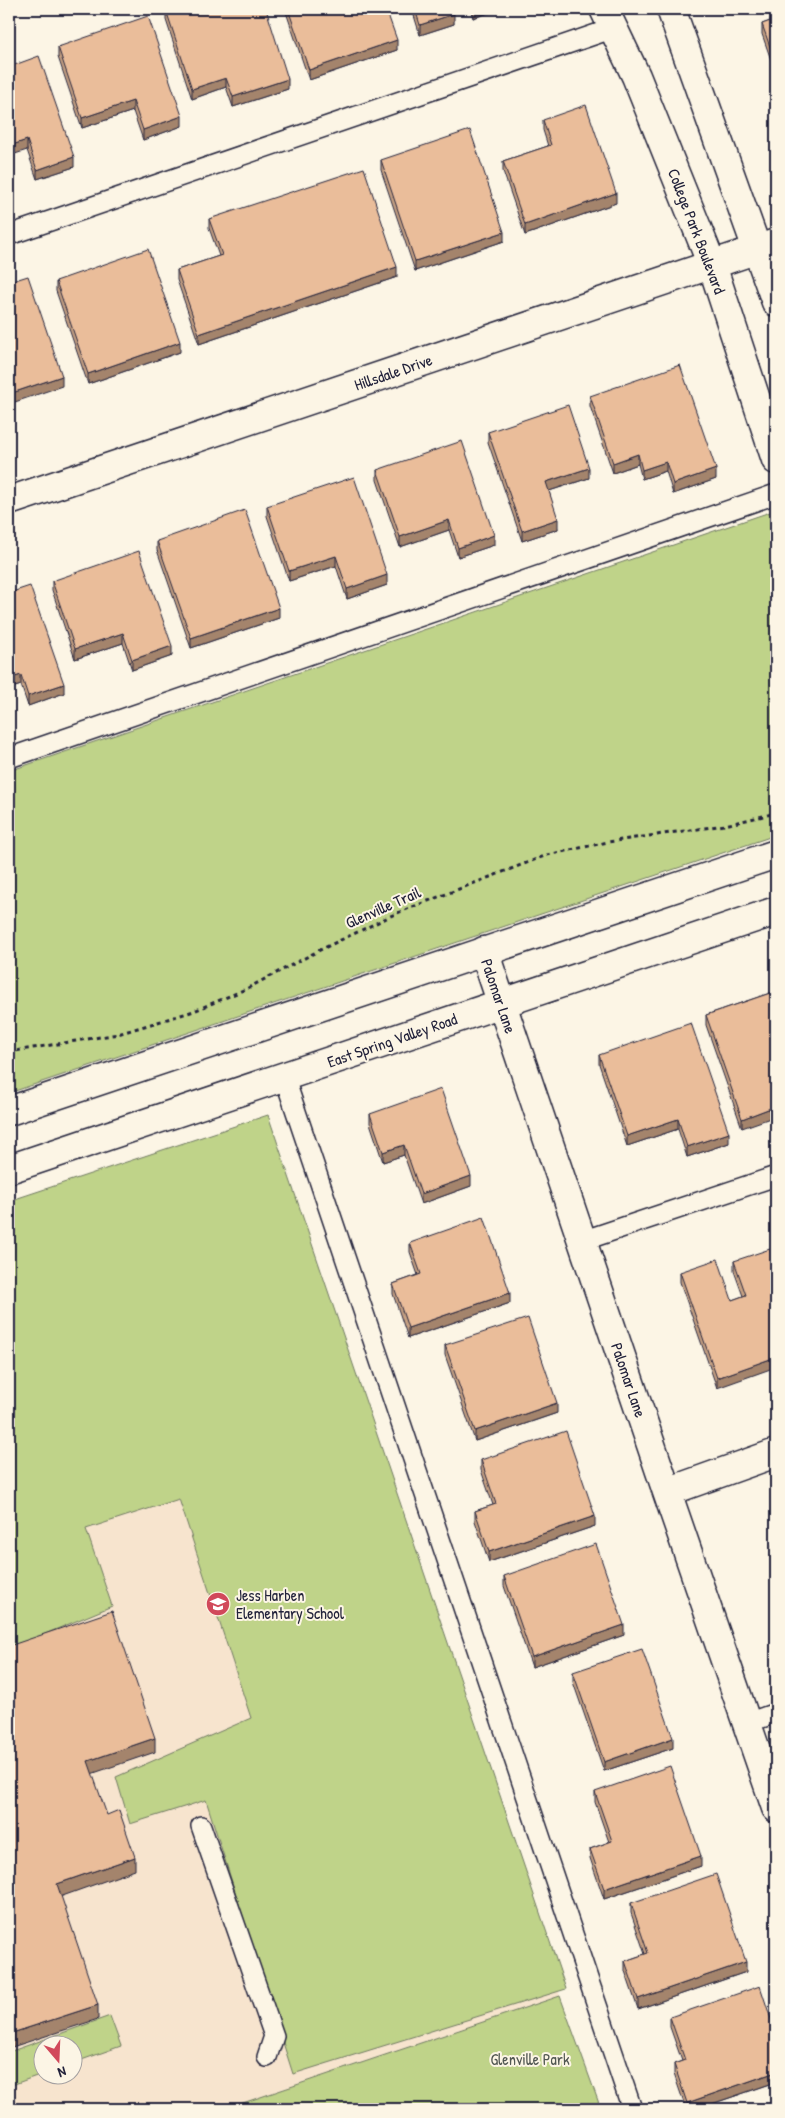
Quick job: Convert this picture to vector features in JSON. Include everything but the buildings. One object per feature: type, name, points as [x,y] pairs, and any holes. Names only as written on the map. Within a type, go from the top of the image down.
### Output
[{"type":"street","points":[[672,9],[767,246],[776,302]]},
{"type":"street","name":"College Park Boulevard","points":[[609,18],[636,76],[712,264],[776,460]]},
{"type":"street","name":"Hillsdale Drive","points":[[9,501],[767,246]]},
{"type":"street","points":[[9,1111],[776,854]]},
{"type":"street","name":"East Spring Valley Road","points":[[9,1169],[776,911]]},
{"type":"street","name":"Palomar Lane","points":[[484,951],[776,1808]]},
{"type":"street","points":[[667,1492],[776,1453]]},
{"type":"lane","points":[[9,235],[609,18]]},
{"type":"lane","points":[[9,758],[776,494]]},
{"type":"lane","points":[[284,1076],[632,2109]]},
{"type":"lane","points":[[582,1241],[776,1176]]},
{"type":"lane","points":[[747,1723],[776,1713]]},
{"type":"lane","points":[[201,1826],[274,2036],[267,2056]]},
{"type":"path","name":"Glenville Trail","points":[[9,1052],[118,1034],[194,1011],[246,989],[320,950],[397,913],[546,855],[608,842],[725,825],[776,813]]},
{"type":"shaded area","name":"Jess Harben Elementary School","points":[[266,1125],[560,1996],[225,2109],[9,2109],[9,1212]]},
{"type":"green space","points":[[776,510],[776,835],[9,1093],[9,771]]},
{"type":"green space","name":"Jess Harben Elementary School","points":[[268,1115],[566,1989],[293,2074],[206,1800],[130,1824],[116,1777],[251,1718],[179,1499],[86,1529],[112,1606],[9,1649],[9,1201]]},
{"type":"green space","name":"Glenville Park","points":[[560,1996],[601,2109],[225,2109]]},
{"type":"green space","points":[[110,2016],[121,2046],[82,2060],[82,2036],[54,2036]]},
{"type":"green space","points":[[32,2044],[32,2078],[9,2086],[9,2052]]},
{"type":"place","name":"Jess Harben Elementary School","points":[[218,1604]]}]
